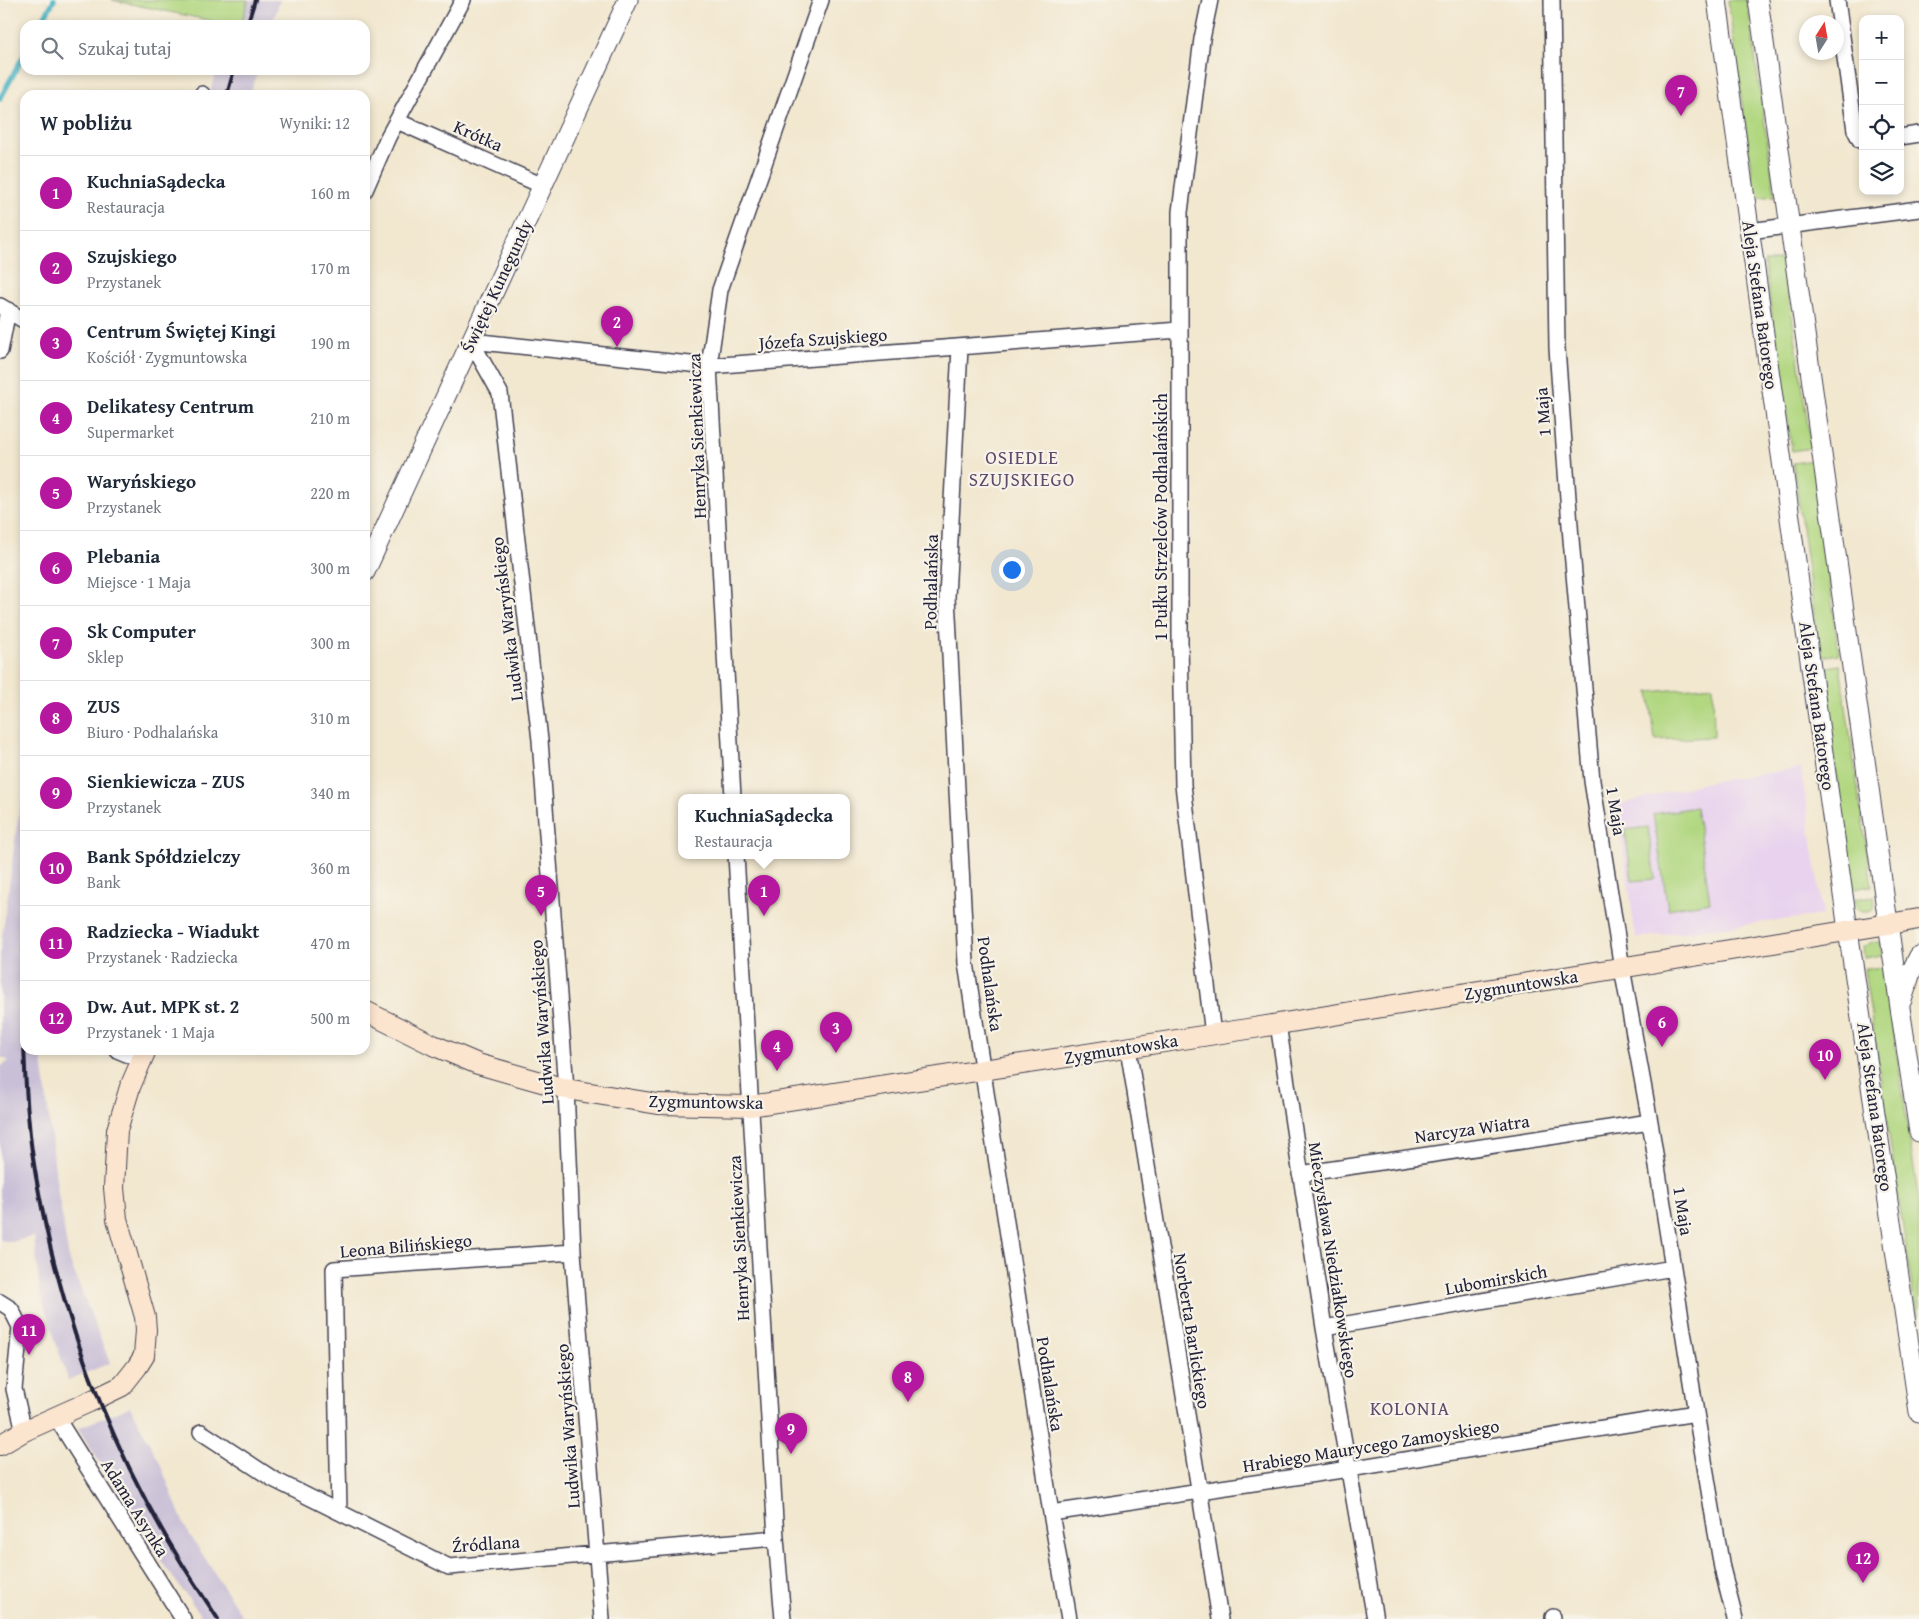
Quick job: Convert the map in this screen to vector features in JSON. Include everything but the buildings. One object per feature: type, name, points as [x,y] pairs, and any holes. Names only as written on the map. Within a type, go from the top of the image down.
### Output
[{"type":"main road","name":"Zygmuntowska","points":[[370,1014],[433,1045],[478,1064],[566,1089],[658,1104],[750,1106],[1213,1035],[1848,930],[1919,920]]},
{"type":"main road","points":[[0,1444],[122,1386],[144,1356],[146,1330],[144,1317],[117,1219],[114,1188],[117,1130],[125,1102],[143,1055]]},
{"type":"street","points":[[370,179],[397,121],[463,0]]},
{"type":"street","name":"Świętej Kunegundy","points":[[370,561],[628,0]]},
{"type":"street","name":"Henryka Sienkiewicza","points":[[733,794],[710,366],[720,290],[821,0]]},
{"type":"street","name":"1 Pułku Strzelców Podhalańskich","points":[[1210,0],[1202,39],[1180,212],[1179,330],[1180,643],[1183,785],[1213,1035]]},
{"type":"street","name":"1 Maja","points":[[1552,0],[1558,358],[1592,781],[1622,968],[1650,1122],[1722,1568],[1734,1619]]},
{"type":"street","name":"Aleja Stefana Batorego","points":[[1717,0],[1848,930],[1919,1412]]},
{"type":"street","points":[[1758,0],[1919,1132]]},
{"type":"street","points":[[1837,0],[1855,130],[1859,138]]},
{"type":"street","name":"Krótka","points":[[397,121],[543,186]]},
{"type":"street","points":[[1904,136],[1919,134]]},
{"type":"street","points":[[1749,231],[1919,209]]},
{"type":"street","points":[[0,352],[4,308],[20,318]]},
{"type":"street","name":"Józefa Szujskiego","points":[[471,341],[710,366],[1179,330]]},
{"type":"street","name":"Ludwika Waryńskiego","points":[[471,341],[500,393],[540,740],[566,1089],[573,1252],[602,1619]]},
{"type":"street","name":"Podhalańska","points":[[960,348],[947,597],[966,963],[1069,1619]]},
{"type":"street","name":"Henryka Sienkiewicza","points":[[736,859],[776,1538],[783,1619]]},
{"type":"street","points":[[1900,1008],[1911,972],[1919,956]]},
{"type":"street","name":"Mieczysława Niedziałkowskiego","points":[[1278,1024],[1324,1328],[1350,1469],[1374,1619]]},
{"type":"street","name":"Norberta Barlickiego","points":[[1128,1048],[1220,1619]]},
{"type":"street","name":"Narcyza Wiatra","points":[[1300,1174],[1650,1122]]},
{"type":"street","name":"Leona Bilińskiego","points":[[339,1512],[334,1269],[573,1252]]},
{"type":"street","name":"Lubomirskich","points":[[1324,1328],[1673,1268]]},
{"type":"street","points":[[0,1302],[12,1308],[20,1327],[14,1390],[24,1431]]},
{"type":"street","name":"Hrabiego Maurycego Zamoyskiego","points":[[1051,1513],[1350,1469],[1696,1413]]},
{"type":"street","name":"Adama Asynka","points":[[56,1417],[183,1619]]},
{"type":"street","name":"Źródlana","points":[[201,1432],[273,1479],[449,1567],[776,1538]]},
{"type":"shaded area","points":[[239,0],[280,0],[274,20],[233,20]]},
{"type":"shaded area","points":[[215,75],[256,75],[252,90],[211,90]]},
{"type":"shaded area","points":[[1801,768],[1823,915],[1636,938],[1617,805],[1708,782]]},
{"type":"shaded area","points":[[20,811],[20,1055],[42,1055],[57,1187],[69,1259],[110,1363],[68,1380],[40,1293],[34,1236],[12,1242],[0,1240],[0,1067],[9,1061],[0,1056],[0,953]]},
{"type":"shaded area","points":[[130,1407],[159,1461],[185,1527],[244,1619],[204,1619],[166,1568],[78,1428]]},
{"type":"green space","points":[[112,0],[248,0],[242,20],[208,20]]},
{"type":"green space","points":[[1728,0],[1747,0],[1775,196],[1755,198]]},
{"type":"green space","points":[[1784,259],[1811,448],[1792,451],[1764,262]]},
{"type":"green space","points":[[1813,460],[1839,654],[1820,657],[1793,463]]},
{"type":"green space","points":[[1840,665],[1872,886],[1853,889],[1821,668]]},
{"type":"green space","points":[[1713,686],[1714,737],[1655,740],[1649,692]]},
{"type":"green space","points":[[1696,807],[1710,902],[1668,909],[1653,814]]},
{"type":"green space","points":[[1648,827],[1655,879],[1632,881],[1625,830]]},
{"type":"green space","points":[[1874,896],[1875,904],[1873,910],[1865,912],[1857,909],[1855,899]]},
{"type":"green space","points":[[1872,942],[1880,944],[1882,955],[1864,958],[1863,947]]},
{"type":"green space","points":[[1884,967],[1919,1202],[1919,1334],[1864,969]]},
{"type":"waterway","points":[[43,20],[54,0]]},
{"type":"waterway","points":[[0,99],[20,62]]},
{"type":"railway","points":[[249,20],[255,0]]},
{"type":"railway","points":[[228,90],[233,75]]},
{"type":"railway","points":[[24,1055],[30,1135],[41,1205],[50,1246],[73,1329],[87,1369],[120,1449],[159,1525],[218,1619]]},
{"type":"place","name":"Sk Computer","points":[[1681,116]]},
{"type":"place","name":"Szujskiego","points":[[617,347]]},
{"type":"place","name":"Waryńskiego","points":[[541,916]]},
{"type":"place","name":"KuchniaSądecka","points":[[764,916]]},
{"type":"place","name":"Plebania","points":[[1662,1047]]},
{"type":"place","name":"Centrum Świętej Kingi","points":[[836,1053]]},
{"type":"place","name":"Delikatesy Centrum","points":[[777,1071]]},
{"type":"place","name":"Bank Spółdzielczy","points":[[1825,1080]]},
{"type":"place","name":"Radziecka - Wiadukt","points":[[29,1355]]},
{"type":"place","name":"ZUS","points":[[908,1402]]},
{"type":"place","name":"Sienkiewicza - ZUS","points":[[791,1454]]},
{"type":"place","name":"Dw. Aut. MPK st. 2","points":[[1863,1583]]},
{"type":"district","name":"OSIEDLE SZUJSKIEGO","points":[[1022,468]]},
{"type":"district","name":"KOLONIA","points":[[1410,1408]]}]
